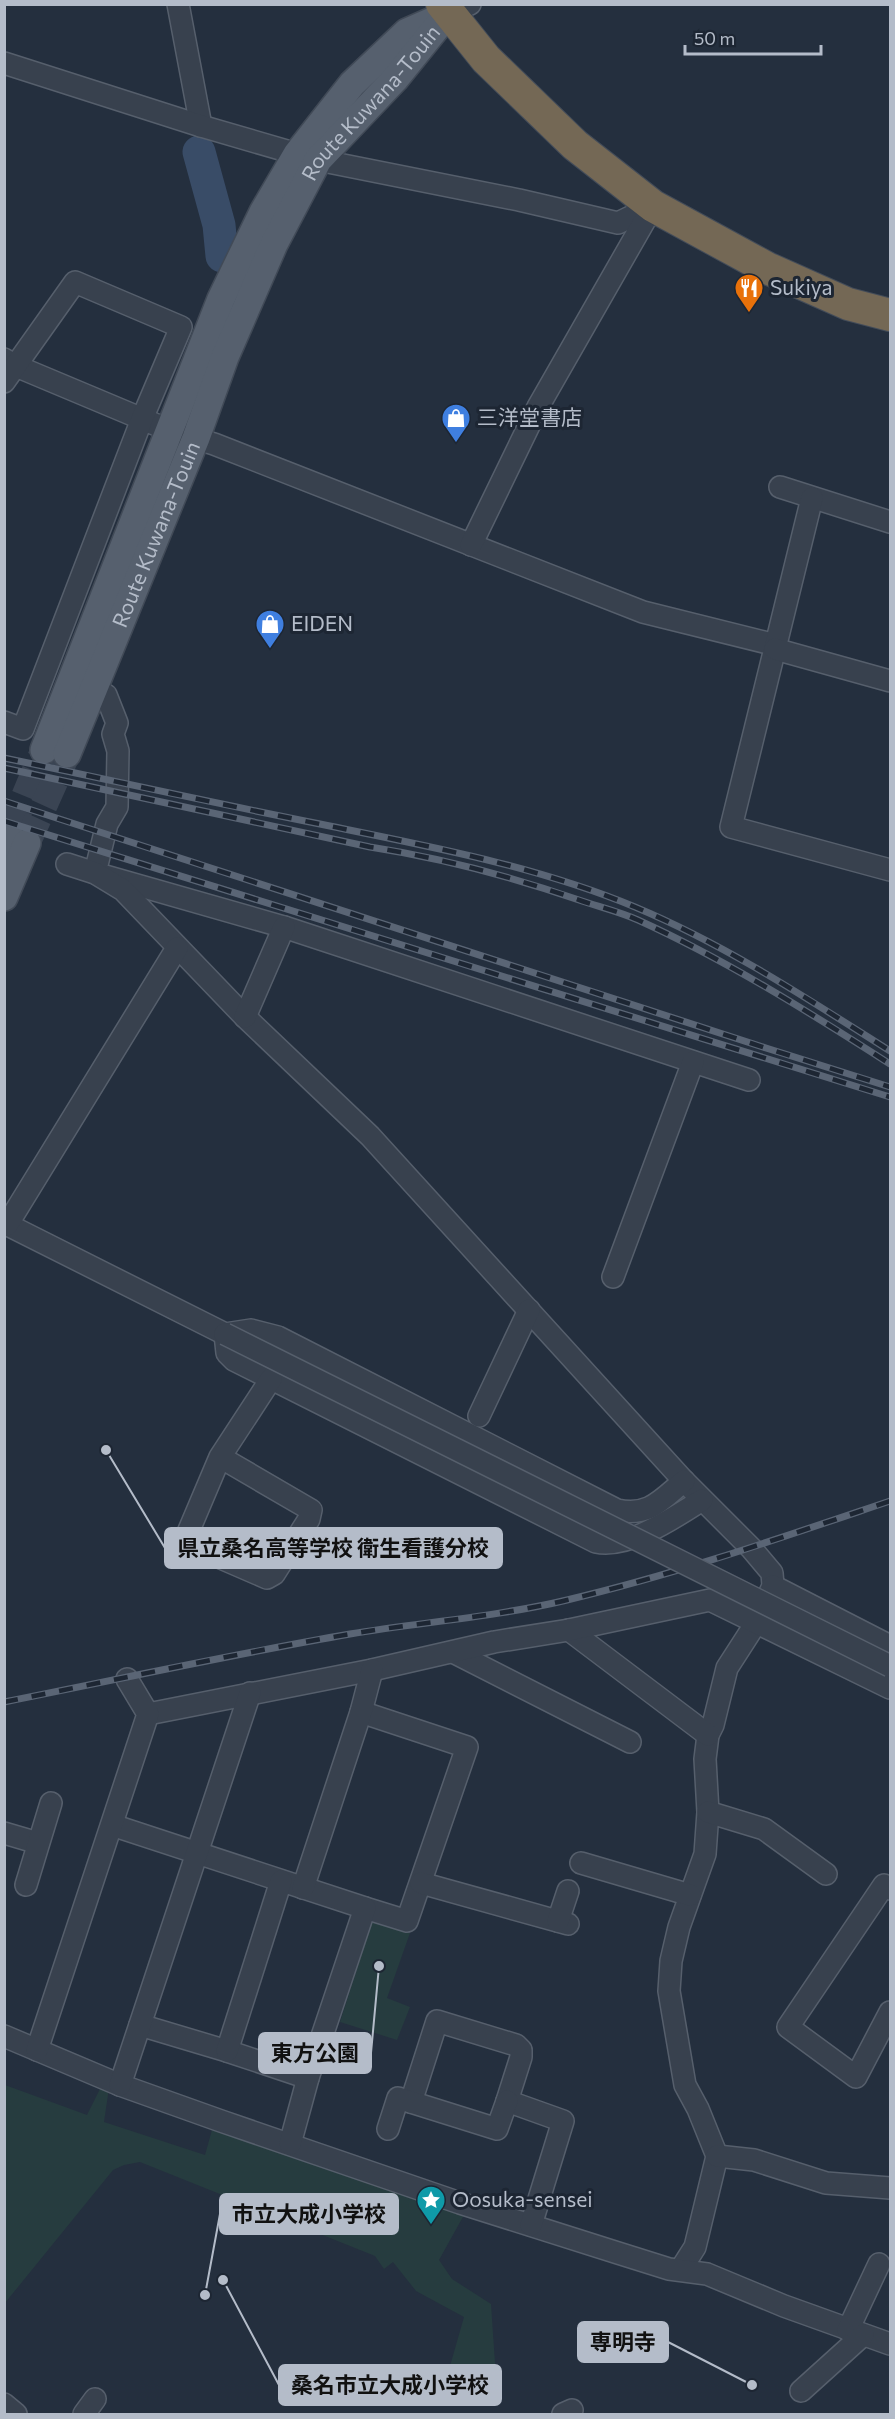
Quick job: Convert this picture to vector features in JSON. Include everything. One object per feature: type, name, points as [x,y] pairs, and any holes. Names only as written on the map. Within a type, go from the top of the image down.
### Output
[{"type":"highway","points":[[453,8],[486,59],[575,145],[653,206],[767,268],[848,304],[891,315]]},
{"type":"main road","name":"Route Kuwana-Touin","points":[[56,752],[183,434],[221,299],[262,212],[308,157],[395,79],[453,8]]},
{"type":"main road","points":[[4,897],[14,841]]},
{"type":"street","points":[[177,4],[201,126]]},
{"type":"street","points":[[4,63],[201,126],[308,157],[519,200],[618,223],[653,206]]},
{"type":"street","points":[[471,545],[538,407],[653,206]]},
{"type":"street","points":[[4,722],[23,729],[142,418],[181,327],[75,282],[8,369],[142,418],[643,612],[776,647],[891,681]]},
{"type":"street","points":[[780,487],[891,522]]},
{"type":"street","points":[[812,498],[731,827],[891,870]]},
{"type":"street","points":[[95,873],[107,824],[117,807],[118,751],[113,734],[117,723],[106,695]]},
{"type":"street","points":[[67,864],[284,927],[748,1080]]},
{"type":"street","points":[[95,873],[123,890],[245,1017],[370,1136],[684,1481],[751,1548],[772,1573],[773,1586],[756,1623],[728,1668],[713,1725],[708,1735],[705,1759],[708,1812],[705,1854],[690,1895],[671,1961],[669,1991],[685,2085],[699,2109],[717,2156],[695,2247],[681,2269]]},
{"type":"street","points":[[245,1017],[284,927]]},
{"type":"street","points":[[177,948],[6,1224],[891,1666]]},
{"type":"street","points":[[613,1277],[693,1062]]},
{"type":"street","points":[[479,1416],[529,1310]]},
{"type":"street","points":[[225,1334],[251,1330],[278,1337],[617,1510],[633,1513],[656,1505],[684,1481]]},
{"type":"street","points":[[225,1334],[227,1353],[234,1360],[596,1542],[607,1545],[657,1528],[702,1500]]},
{"type":"street","points":[[220,1457],[311,1510],[309,1520],[274,1574],[267,1578],[184,1542],[220,1457],[271,1379]]},
{"type":"street","points":[[773,1586],[891,1646]]},
{"type":"street","points":[[148,1714],[710,1600],[891,1688]]},
{"type":"street","points":[[569,1630],[708,1735]]},
{"type":"street","points":[[453,1652],[630,1742]]},
{"type":"street","points":[[303,1888],[361,1712],[372,1670]]},
{"type":"street","points":[[37,2050],[148,1714],[127,1678]]},
{"type":"street","points":[[120,2085],[250,1693]]},
{"type":"street","points":[[112,1825],[407,1921],[468,1747],[361,1712]]},
{"type":"street","points":[[26,1885],[51,1803]]},
{"type":"street","points":[[708,1812],[764,1828],[826,1874]]},
{"type":"street","points":[[4,1833],[38,1843]]},
{"type":"street","points":[[581,1863],[690,1895]]},
{"type":"street","points":[[227,2051],[281,1881]]},
{"type":"street","points":[[421,1883],[563,1923],[568,1891]]},
{"type":"street","points":[[887,2025],[856,2077],[788,2027],[884,1885],[891,1889]]},
{"type":"street","points":[[290,2144],[309,2078],[365,1908]]},
{"type":"street","points":[[388,2129],[398,2098],[497,2129],[521,2057],[521,2050],[516,2045],[437,2020],[411,2102]]},
{"type":"street","points":[[140,2025],[309,2078]]},
{"type":"street","points":[[4,2036],[120,2085],[531,2225],[669,2269],[707,2274],[856,2333],[891,2344]]},
{"type":"street","points":[[507,2101],[571,2124],[531,2225]]},
{"type":"street","points":[[717,2156],[754,2160],[826,2183],[891,2188]]},
{"type":"street","points":[[801,2391],[856,2333],[879,2264]]},
{"type":"street","points":[[4,2404],[16,2415]]},
{"type":"green space","points":[[372,1922],[410,1933],[387,1998],[410,2007],[397,2040],[340,2022]]},
{"type":"green space","points":[[5,2085],[87,2115],[101,2087],[109,2088],[104,2122],[205,2155],[212,2130],[274,2146],[464,2215],[439,2260],[452,2279],[491,2304],[496,2378],[478,2397],[448,2373],[464,2317],[416,2291],[393,2262],[384,2269],[375,2256],[140,2162],[113,2170],[5,2303]]},
{"type":"waterway","points":[[199,152],[219,225],[222,256]]},
{"type":"tunnel","points":[[9,834],[44,750]]},
{"type":"tunnel","points":[[27,843],[67,754]]},
{"type":"railway","points":[[4,758],[440,849],[558,879],[635,907],[702,938],[766,974],[890,1051]]},
{"type":"railway","points":[[4,768],[477,869],[617,912],[638,920],[735,969],[890,1064]]},
{"type":"railway","points":[[4,801],[890,1087]]},
{"type":"railway","points":[[4,821],[890,1097]]},
{"type":"railway","points":[[4,1702],[307,1642],[513,1611],[567,1600],[689,1567],[890,1501]]},
{"type":"place","name":"Sukiya","points":[[749,314]]},
{"type":"place","name":"三洋堂書店","points":[[456,444]]},
{"type":"place","name":"EIDEN","points":[[270,650]]},
{"type":"place","name":"県立桑名高等学校 衛生看護分校","points":[[106,1450]]},
{"type":"place","name":"東方公園","points":[[379,1966]]},
{"type":"place","name":"Oosuka-sensei","points":[[431,2226]]},
{"type":"place","name":"桑名市立大成小学校","points":[[223,2280]]},
{"type":"place","name":"市立大成小学校","points":[[205,2295]]},
{"type":"place","name":"専明寺","points":[[752,2385]]}]
